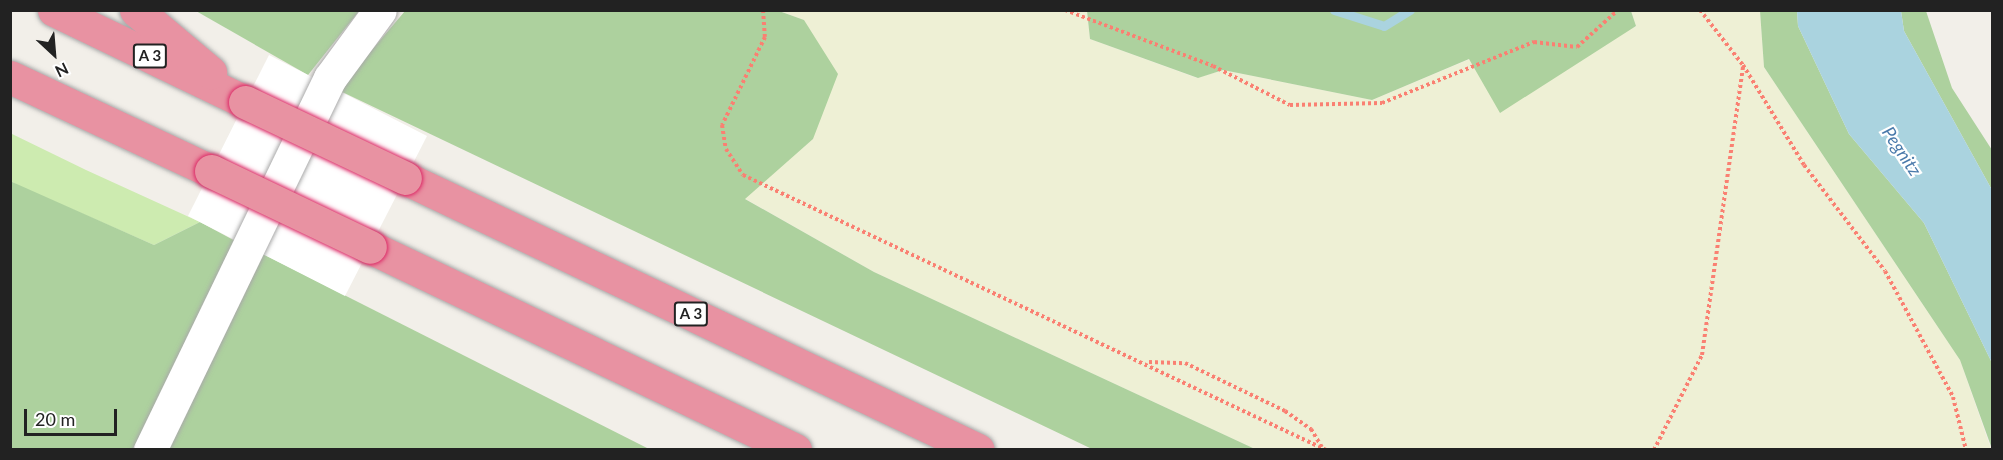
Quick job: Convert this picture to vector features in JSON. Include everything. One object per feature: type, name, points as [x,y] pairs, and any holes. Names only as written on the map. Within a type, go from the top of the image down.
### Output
[{"type":"highway","name":"A 3","points":[[54,10],[978,450]]},
{"type":"highway","points":[[136,10],[246,102]]},
{"type":"highway","points":[[10,77],[795,450]]},
{"type":"highway","points":[[10,91],[97,119]]},
{"type":"lane","points":[[150,450],[330,78],[372,20]]},
{"type":"path","points":[[763,10],[765,37],[722,125],[726,149],[743,175],[1147,362],[1324,449]]},
{"type":"path","points":[[1065,10],[1213,66],[1290,105],[1382,103],[1534,42],[1577,47],[1618,10]]},
{"type":"path","points":[[1700,10],[1743,65],[1804,165],[1885,270],[1953,397],[1966,450]]},
{"type":"path","points":[[1654,450],[1701,355],[1743,65]]},
{"type":"path","points":[[1147,362],[1185,363],[1285,411],[1311,429],[1324,449]]},
{"type":"green space","points":[[196,11],[359,11],[308,75]]},
{"type":"green space","points":[[405,11],[779,11],[804,20],[838,74],[813,139],[745,199],[874,272],[1255,449],[1092,449],[338,90]]},
{"type":"green space","points":[[779,11],[1087,11],[1090,39],[1197,78],[1223,70],[1372,100],[1470,59],[1636,27],[1631,11],[1760,11],[1764,67],[1960,360],[1991,449],[1255,449],[874,272],[744,198],[813,139],[804,20]]},
{"type":"green space","points":[[1087,11],[1631,11],[1636,26],[1500,113],[1469,59],[1372,100],[1223,70],[1198,78],[1090,39]]},
{"type":"green space","points":[[1760,11],[1797,11],[1798,26],[1849,134],[1924,223],[1992,363],[1992,449],[1960,360],[1764,67]]},
{"type":"green space","points":[[1901,11],[1926,11],[1952,88],[1992,150],[1992,190],[1904,31]]},
{"type":"green space","points":[[10,133],[200,222],[154,245],[19,186],[11,181]]},
{"type":"green space","points":[[10,181],[154,245],[200,222],[239,243],[133,449],[11,449]]},
{"type":"green space","points":[[261,253],[649,449],[168,450]]},
{"type":"water","name":"Pegnitz","points":[[1797,11],[1901,11],[1904,31],[1992,190],[1992,363],[1924,223],[1849,134],[1798,26]]},
{"type":"pier","points":[[269,55],[427,136],[345,296],[188,216]]},
{"type":"waterway","points":[[1334,10],[1384,26],[1410,10]]}]
